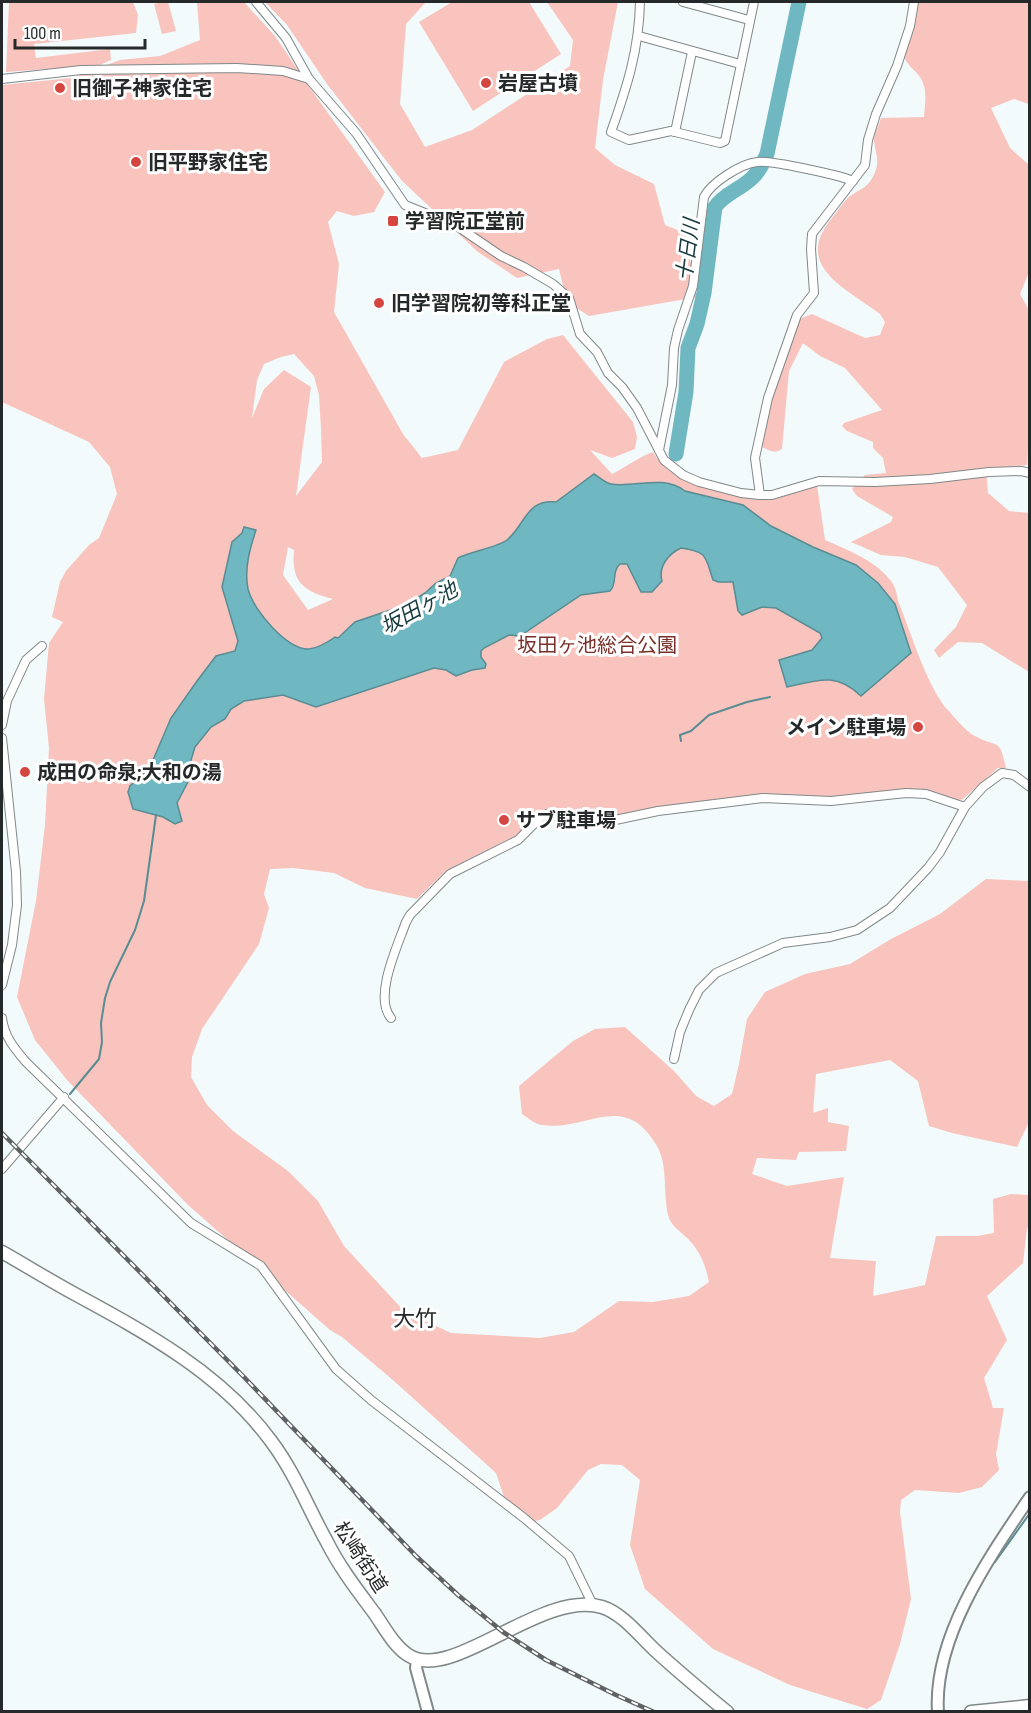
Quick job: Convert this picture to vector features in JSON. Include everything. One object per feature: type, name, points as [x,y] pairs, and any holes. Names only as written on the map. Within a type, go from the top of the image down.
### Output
[{"type":"main road","name":"松崎街道","points":[[2,1252],[139,1329],[198,1368],[232,1398],[272,1442],[298,1483],[328,1545],[375,1614],[404,1653],[417,1660]]},
{"type":"main road","points":[[417,1660],[431,1661],[452,1656],[543,1614],[567,1607],[593,1605],[608,1609],[628,1624],[659,1654],[728,1712]]},
{"type":"main road","points":[[971,1712],[1029,1706]]},
{"type":"street","points":[[255,2],[286,38],[309,79],[361,140],[405,205],[457,226],[501,256],[553,284],[569,298],[580,334],[597,352],[608,373],[622,387],[637,408],[664,460],[683,475],[731,490],[772,495],[819,481],[875,482],[930,479],[989,472],[1029,473]]},
{"type":"street","points":[[640,2],[639,36],[626,92],[611,132],[629,140],[671,131],[720,143],[724,141],[754,2]]},
{"type":"street","points":[[683,2],[749,20]]},
{"type":"street","points":[[760,495],[755,458],[768,398],[797,315],[814,293],[812,234],[865,165],[868,140],[876,114],[897,66],[910,26],[914,2]]},
{"type":"street","points":[[639,36],[740,64]]},
{"type":"street","points":[[675,132],[692,52]]},
{"type":"street","points":[[2,79],[81,70],[237,68],[283,71],[309,79]]},
{"type":"street","points":[[659,450],[672,385],[674,348],[693,286],[704,197],[709,187],[734,171],[753,162],[763,161],[853,182]]},
{"type":"street","points":[[2,725],[7,701],[26,660],[42,646]]},
{"type":"street","points":[[2,738],[16,872],[17,904],[2,985]]},
{"type":"street","points":[[674,1059],[680,1032],[689,1010],[699,990],[716,973],[783,943],[830,937],[857,930],[890,908],[928,868],[940,852],[965,807],[982,787],[1002,773],[1014,775],[1029,787]]},
{"type":"street","points":[[391,1018],[385,1007],[386,986],[410,915],[450,874],[518,840],[545,815],[552,814],[581,823],[601,823],[658,811],[763,798],[831,801],[906,793],[926,794],[965,807]]},
{"type":"street","points":[[2,1018],[3,1029],[12,1046],[26,1062],[191,1223],[261,1266],[336,1369],[371,1400],[524,1518],[569,1556],[593,1605]]},
{"type":"street","points":[[2,1169],[64,1098]]},
{"type":"street","points":[[938,1712],[944,1659],[952,1630],[998,1544],[1029,1497]]},
{"type":"street","points":[[417,1660],[416,1668],[428,1712]]},
{"type":"green space","points":[[9,2],[133,2],[138,15],[136,33],[34,44],[36,58],[110,49],[111,60],[100,65],[6,72]]},
{"type":"green space","points":[[168,2],[176,31],[162,34],[154,4]]},
{"type":"green space","name":"坂田ヶ池総合公園","points":[[197,2],[244,2],[275,36],[385,192],[374,212],[354,216],[337,211],[328,222],[339,264],[334,312],[403,434],[422,458],[458,450],[504,362],[547,339],[563,335],[633,422],[637,437],[635,449],[612,458],[590,450],[612,474],[653,452],[667,469],[686,480],[707,488],[744,495],[751,499],[769,500],[817,485],[825,540],[871,563],[887,576],[894,586],[920,658],[938,697],[971,734],[996,745],[1001,751],[1006,768],[998,768],[963,799],[957,801],[939,793],[918,789],[900,789],[831,797],[760,794],[639,811],[602,819],[542,811],[515,836],[447,870],[417,899],[365,888],[334,873],[293,868],[270,869],[264,894],[269,908],[259,944],[202,1029],[192,1057],[191,1077],[207,1105],[233,1131],[288,1171],[318,1201],[344,1246],[404,1311],[451,1333],[540,1338],[574,1332],[619,1301],[653,1302],[689,1296],[709,1282],[708,1276],[697,1250],[669,1218],[661,1154],[644,1129],[631,1120],[618,1116],[559,1126],[539,1124],[522,1114],[519,1086],[573,1041],[595,1029],[625,1027],[674,1071],[696,1096],[714,1106],[732,1094],[747,1019],[765,992],[805,974],[850,964],[891,939],[940,914],[986,879],[1029,881],[1029,1122],[1017,1147],[929,1126],[918,1081],[890,1060],[816,1074],[813,1113],[828,1108],[828,1122],[849,1126],[846,1151],[799,1152],[796,1160],[757,1158],[752,1174],[787,1186],[844,1177],[830,1258],[876,1261],[873,1296],[925,1285],[936,1236],[977,1236],[994,1233],[993,1199],[1011,1194],[1029,1195],[1029,1228],[1027,1228],[1023,1263],[987,1296],[1007,1340],[984,1378],[993,1408],[1004,1408],[996,1454],[999,1470],[982,1487],[959,1493],[915,1490],[901,1500],[900,1512],[911,1599],[900,1644],[881,1700],[867,1709],[790,1685],[713,1649],[645,1589],[630,1545],[640,1480],[622,1465],[601,1464],[588,1470],[557,1508],[540,1520],[527,1523],[508,1509],[496,1473],[394,1381],[342,1337],[330,1330],[188,1205],[67,1080],[35,1040],[17,997],[36,901],[45,825],[49,748],[44,699],[49,643],[63,622],[52,617],[60,582],[66,571],[89,545],[99,538],[117,494],[110,467],[89,442],[2,402],[2,85],[71,78],[120,60],[160,56],[200,40]],"holes":[[[294,354],[314,376],[319,395],[322,462],[296,496],[311,387],[284,370],[264,389],[252,418],[257,380],[264,364]],[[288,547],[294,550],[295,570],[302,584],[314,593],[333,599],[308,610],[283,575]]]},
{"type":"green space","points":[[265,2],[426,2],[406,24],[400,104],[425,147],[472,130],[570,66],[573,40],[547,2],[618,2],[603,80],[595,148],[615,165],[654,184],[665,225],[685,233],[697,297],[589,316],[567,302],[559,269],[517,278],[478,252],[402,181],[327,84],[287,25]]},
{"type":"green space","name":"岩屋古墳","points":[[452,2],[529,2],[561,54],[473,111],[419,22]]},
{"type":"green space","points":[[918,2],[1029,2],[1029,104],[1014,99],[991,108],[1010,148],[1029,165],[1029,272],[1020,294],[1029,310],[1027,465],[986,470],[988,493],[1009,511],[1029,513],[1029,672],[982,643],[958,642],[939,658],[934,650],[956,627],[967,605],[938,567],[905,557],[881,555],[851,542],[891,522],[893,517],[857,496],[852,489],[865,475],[886,473],[883,458],[873,448],[873,442],[847,431],[842,426],[844,423],[882,410],[845,368],[820,356],[803,343],[789,371],[782,449],[775,452],[762,447],[771,400],[799,319],[812,314],[865,338],[880,335],[885,322],[880,314],[839,285],[828,274],[821,263],[818,250],[821,235],[840,207],[849,197],[867,185],[873,177],[877,164],[874,137],[881,118],[924,117],[924,86],[920,77],[904,57]]},
{"type":"water","name":"坂田ヶ池","points":[[594,474],[611,484],[667,483],[685,491],[743,505],[771,526],[856,565],[878,583],[895,604],[911,653],[861,696],[852,688],[835,681],[817,680],[787,687],[779,660],[812,650],[822,638],[820,633],[776,608],[762,607],[742,615],[738,611],[733,582],[713,580],[707,561],[701,554],[681,548],[665,562],[661,571],[662,581],[652,592],[641,592],[627,564],[620,564],[610,591],[581,595],[520,636],[509,635],[484,648],[481,651],[481,657],[486,664],[485,668],[456,676],[446,670],[434,668],[316,707],[283,695],[244,701],[231,709],[225,719],[211,727],[195,747],[191,760],[190,778],[177,803],[182,821],[175,824],[163,817],[133,809],[128,792],[130,786],[144,773],[153,760],[171,718],[216,656],[235,651],[238,641],[222,587],[232,542],[242,533],[244,527],[256,530],[247,566],[248,589],[251,598],[281,636],[300,648],[309,649],[335,637],[338,638],[355,622],[408,604],[436,583],[450,576],[458,558],[507,540],[532,508],[546,502],[556,502]]},
{"type":"waterway","name":"十日川","points":[[676,454],[686,392],[688,348],[697,324],[704,293],[715,207],[754,176],[767,154],[799,2]]},
{"type":"waterway","points":[[681,741],[680,735],[691,731],[709,715],[770,697]]},
{"type":"waterway","points":[[70,1094],[99,1059],[105,998],[110,982],[135,930],[144,901],[156,815]]},
{"type":"waterway","points":[[995,1562],[1030,1513]]},
{"type":"railway","points":[[2,1133],[243,1376],[416,1556],[458,1595],[503,1632],[546,1660],[654,1712]]},
{"type":"place","name":"岩屋古墳","points":[[486,83]]},
{"type":"place","name":"旧御子神家住宅","points":[[60,88]]},
{"type":"place","name":"旧平野家住宅","points":[[136,162]]},
{"type":"place","name":"学習院正堂前","points":[[393,221]]},
{"type":"place","name":"旧学習院初等科正堂","points":[[379,303]]},
{"type":"place","name":"メイン駐車場","points":[[918,727]]},
{"type":"place","name":"成田の命泉;大和の湯","points":[[25,772]]},
{"type":"place","name":"サブ駐車場","points":[[504,820]]},
{"type":"district","name":"大竹","points":[[415,1318]]}]
